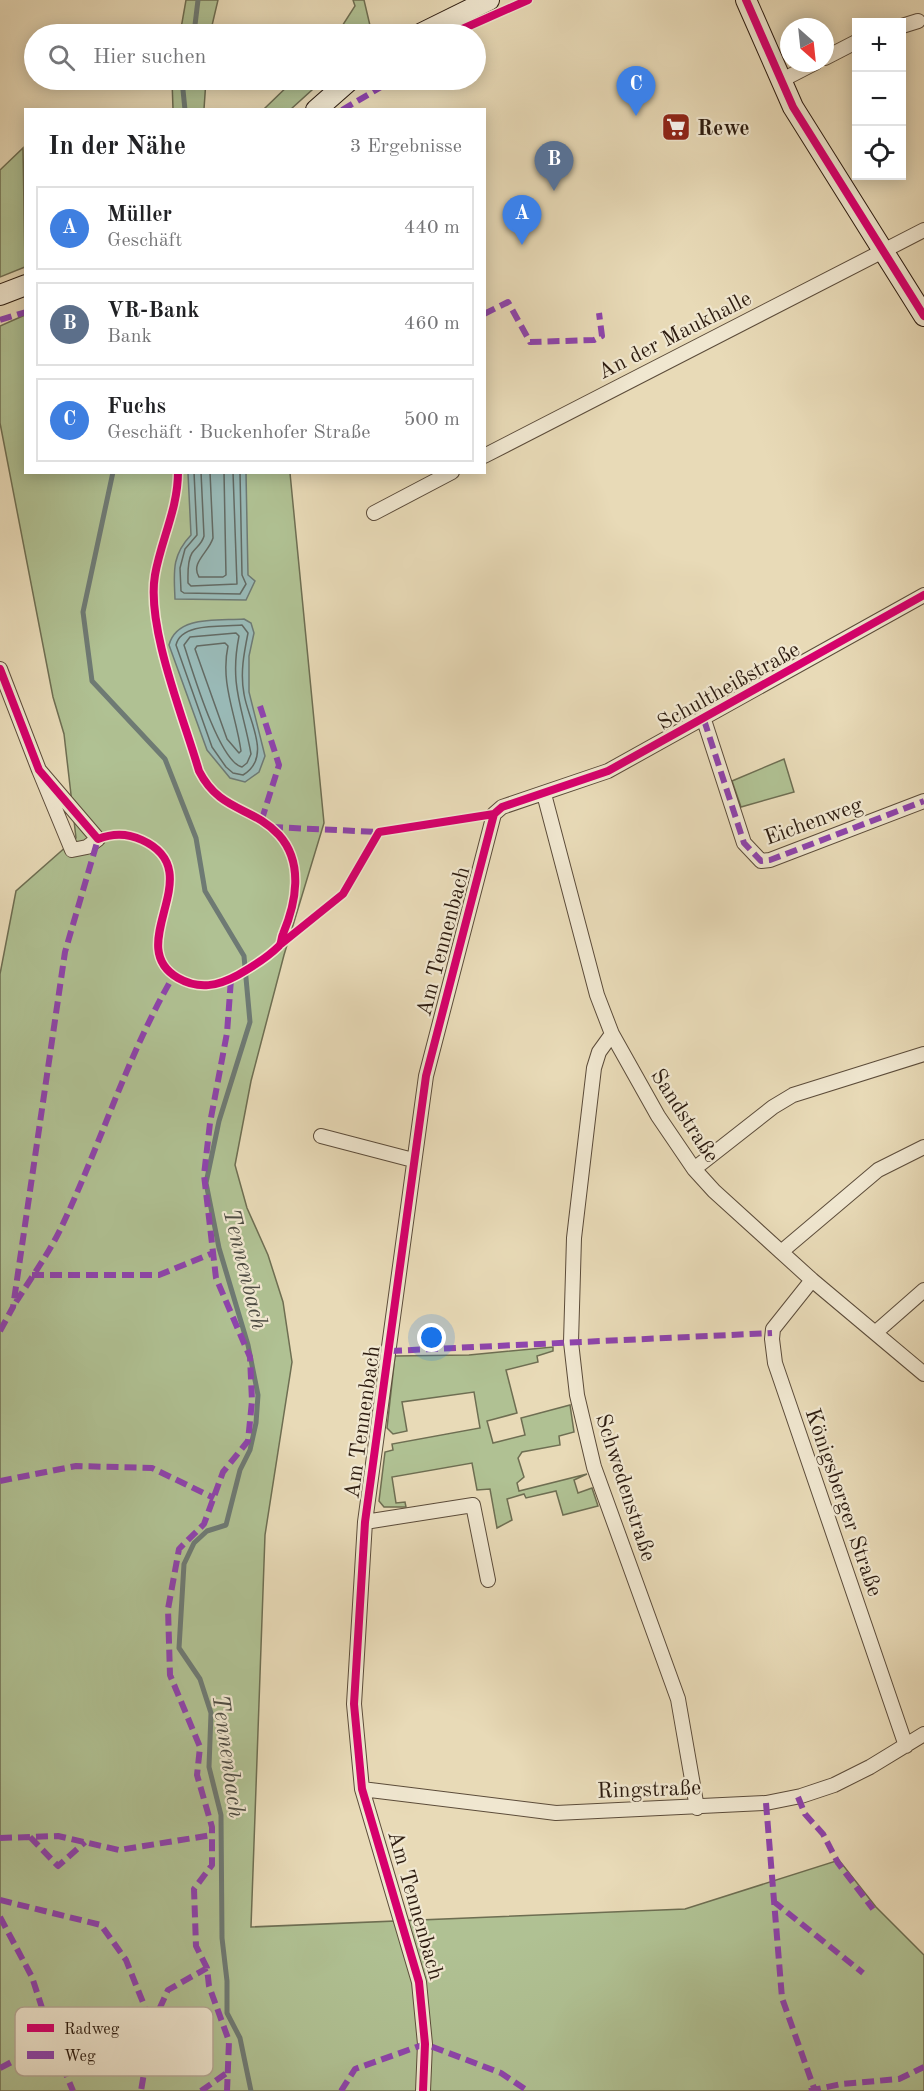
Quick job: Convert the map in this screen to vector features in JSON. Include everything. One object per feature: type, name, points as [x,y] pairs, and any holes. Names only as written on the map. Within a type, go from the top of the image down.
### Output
[{"type":"street","points":[[440,24],[489,0]]},
{"type":"street","points":[[746,0],[780,81],[815,144],[924,316]]},
{"type":"street","points":[[906,25],[918,21]]},
{"type":"street","points":[[834,53],[852,44]]},
{"type":"street","points":[[780,81],[798,72]]},
{"type":"street","points":[[318,108],[339,90]]},
{"type":"street","name":"An der Maukhalle","points":[[486,455],[924,230]]},
{"type":"street","points":[[0,295],[24,286]]},
{"type":"street","points":[[374,513],[448,474]]},
{"type":"street","name":"Schultheißstraße","points":[[544,794],[608,771],[704,720],[924,595]]},
{"type":"street","points":[[0,669],[39,770],[72,850],[87,847],[98,839],[39,770]]},
{"type":"street","name":"Eichenweg","points":[[704,720],[744,843],[761,861],[770,860],[924,801]]},
{"type":"street","name":"Sandstraße","points":[[544,794],[597,995],[612,1034],[658,1116],[694,1169],[714,1191],[812,1280],[924,1374]]},
{"type":"street","name":"Am Tennenbach","points":[[423,2091],[425,2044],[419,1982],[362,1789],[354,1704],[365,1522],[426,1076],[494,814],[502,807],[544,794]]},
{"type":"street","name":"Schwedenstraße","points":[[612,1034],[599,1052],[594,1068],[574,1238],[571,1342],[585,1436],[678,1698],[697,1808]]},
{"type":"street","points":[[694,1169],[772,1107],[793,1095],[924,1054]]},
{"type":"street","points":[[321,1136],[413,1160]]},
{"type":"street","points":[[781,1252],[878,1170],[924,1147]]},
{"type":"street","name":"Königsberger Straße","points":[[812,1280],[773,1329],[774,1355],[906,1746]]},
{"type":"street","points":[[875,1333],[924,1290]]},
{"type":"street","points":[[365,1522],[473,1505],[488,1580]]},
{"type":"street","name":"Ringstraße","points":[[362,1789],[556,1813],[766,1803],[801,1796],[834,1785],[924,1734]]},
{"type":"green space","points":[[186,0],[218,0],[212,24],[182,24]]},
{"type":"green space","points":[[353,0],[364,0],[370,24],[343,24],[355,6]]},
{"type":"green space","points":[[172,90],[205,90],[204,108],[173,108]]},
{"type":"green space","points":[[284,90],[312,90],[292,108],[265,108]]},
{"type":"green space","points":[[23,148],[24,267],[0,277],[0,170]]},
{"type":"green space","points":[[24,315],[24,474],[290,474],[324,823],[284,955],[251,1081],[235,1165],[247,1208],[268,1255],[283,1302],[292,1362],[265,1535],[251,1927],[685,1909],[839,1860],[876,1907],[924,1955],[924,2091],[0,2091],[0,974],[16,891],[76,838],[64,734],[53,697],[0,423],[0,326]]},
{"type":"green space","points":[[784,759],[794,792],[741,807],[732,781]]},
{"type":"green space","points":[[553,1347],[553,1351],[537,1356],[538,1362],[506,1370],[517,1413],[487,1421],[493,1443],[525,1435],[521,1418],[570,1405],[574,1432],[559,1436],[560,1445],[522,1452],[518,1458],[524,1477],[517,1483],[519,1491],[587,1474],[574,1480],[578,1493],[592,1488],[598,1506],[563,1515],[556,1491],[526,1498],[524,1494],[507,1499],[512,1520],[497,1528],[490,1489],[477,1490],[472,1463],[392,1477],[396,1503],[405,1502],[406,1507],[384,1507],[379,1501],[385,1452],[393,1450],[392,1444],[480,1428],[474,1392],[402,1402],[407,1431],[393,1434],[387,1428],[395,1356],[469,1355]]},
{"type":"water","points":[[188,474],[246,474],[248,575],[255,581],[246,600],[175,599],[175,565],[180,550],[191,535]]},
{"type":"water","points":[[244,619],[251,623],[254,633],[249,656],[249,692],[265,756],[259,772],[245,782],[230,778],[207,750],[169,645],[173,635],[189,624],[211,620]]},
{"type":"waterway","name":"Tennenbach","points":[[195,24],[198,0]]},
{"type":"waterway","name":"Tennenbach","points":[[183,90],[185,108]]},
{"type":"waterway","name":"Tennenbach","points":[[113,474],[83,612],[92,681],[165,759],[196,838],[205,891],[244,956],[250,1022],[219,1121],[206,1183],[219,1248],[248,1345],[258,1395],[256,1423],[250,1450],[240,1470],[226,1525],[207,1531],[194,1543],[184,1564],[179,1648],[200,1679],[211,1713],[209,1767],[221,1815],[222,1938],[227,1981],[227,2013],[240,2038],[251,2091]]},
{"type":"marked path","points":[[345,108],[376,90]]},
{"type":"marked path","points":[[486,313],[508,302],[530,342],[594,340],[602,336],[599,313]]},
{"type":"marked path","points":[[0,320],[24,313]]},
{"type":"marked path","points":[[260,706],[279,765],[261,822]]},
{"type":"marked path","points":[[704,720],[744,843],[761,861],[770,860],[924,801]]},
{"type":"marked path","points":[[271,827],[379,832]]},
{"type":"marked path","points":[[0,1331],[13,1307],[65,952],[98,839],[101,838]]},
{"type":"marked path","points":[[16,1302],[61,1228],[142,1036],[174,975]]},
{"type":"marked path","points":[[227,2091],[229,2041],[209,1986],[207,1968],[196,1946],[194,1889],[212,1865],[212,1827],[197,1775],[200,1747],[170,1675],[168,1609],[179,1549],[204,1524],[223,1472],[248,1441],[252,1401],[250,1357],[216,1278],[204,1175],[210,1123],[227,1033],[231,979]]},
{"type":"marked path","points":[[32,1275],[159,1275],[213,1253]]},
{"type":"marked path","points":[[390,1351],[772,1333]]},
{"type":"marked path","points":[[0,1481],[76,1466],[152,1468],[214,1498]]},
{"type":"marked path","points":[[798,1797],[805,1814],[823,1834],[838,1863],[873,1909]]},
{"type":"marked path","points":[[766,1803],[782,1998],[815,2091]]},
{"type":"marked path","points":[[0,1838],[58,1836],[119,1850],[212,1835]]},
{"type":"marked path","points":[[30,1837],[58,1866],[85,1842]]},
{"type":"marked path","points":[[0,1900],[101,1925],[126,1960],[145,2007]]},
{"type":"marked path","points":[[773,1901],[863,1973]]},
{"type":"marked path","points":[[0,1917],[32,1977],[42,2007]]},
{"type":"marked path","points":[[160,2007],[168,1990],[207,1968]]},
{"type":"marked path","points":[[341,2091],[355,2069],[425,2044],[501,2073],[528,2091]]},
{"type":"marked path","points":[[0,2068],[15,2060]]},
{"type":"marked path","points":[[809,2091],[841,2084],[899,2079],[924,2067]]},
{"type":"marked path","points":[[201,2091],[228,2072]]},
{"type":"marked path","points":[[67,2076],[73,2091]]},
{"type":"marked path","points":[[141,2091],[144,2076]]},
{"type":"cycle path","points":[[474,24],[528,0]]},
{"type":"cycle path","points":[[746,0],[793,107],[924,316]]},
{"type":"cycle path","points":[[0,669],[39,770],[98,839],[115,835],[131,836],[142,840],[161,854],[169,870],[169,889],[158,947],[163,964],[186,982],[201,985],[216,984],[238,975],[279,946],[294,896],[295,870],[292,858],[287,846],[269,826],[226,802],[207,784],[199,771],[161,646],[156,620],[155,575],[175,499],[178,474]]},
{"type":"cycle path","points":[[423,2091],[425,2044],[419,1982],[362,1789],[354,1704],[365,1522],[426,1076],[494,814],[502,807],[608,771],[924,595]]},
{"type":"cycle path","points":[[281,944],[343,894],[379,832],[494,814]]},
{"type":"place","name":"Fuchs","points":[[636,116]]},
{"type":"place","name":"Rewe","points":[[676,127]]},
{"type":"place","name":"VR-Bank","points":[[554,191]]},
{"type":"place","name":"Müller","points":[[522,245]]}]
